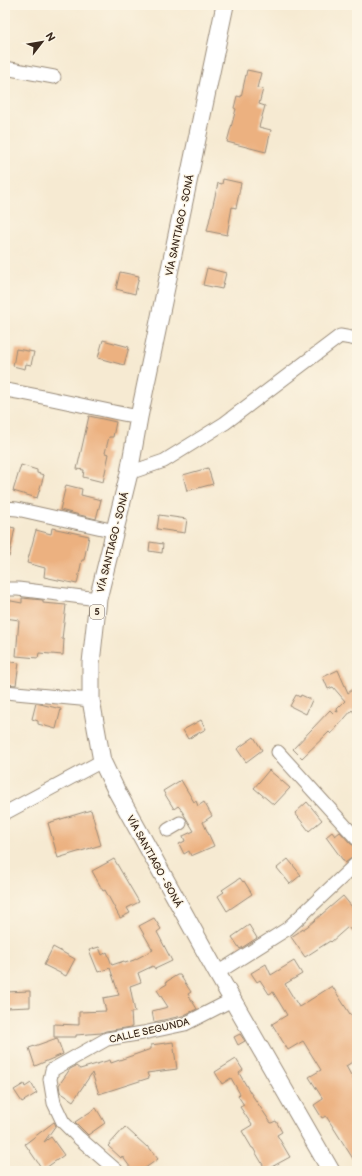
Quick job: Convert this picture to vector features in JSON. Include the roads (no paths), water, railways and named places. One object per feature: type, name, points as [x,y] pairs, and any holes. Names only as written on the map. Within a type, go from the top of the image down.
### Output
[{"type":"main road","name":"VÍA SANTIAGO - SONÁ","points":[[225,5],[139,417],[129,473],[98,599],[91,663],[90,700],[102,761],[116,790],[232,1000],[331,1171]]},
{"type":"street","points":[[5,68],[54,77]]},
{"type":"street","points":[[129,473],[164,461],[225,423],[340,336],[357,339]]},
{"type":"street","points":[[5,390],[23,392],[109,412],[139,417]]},
{"type":"street","points":[[5,508],[17,509],[115,531]]},
{"type":"street","points":[[5,589],[18,589],[98,599]]},
{"type":"street","points":[[5,692],[90,700]]},
{"type":"street","points":[[278,752],[357,839]]},
{"type":"street","points":[[5,813],[102,761]]},
{"type":"street","points":[[168,830],[180,824]]},
{"type":"street","points":[[217,973],[287,929],[357,863]]},
{"type":"street","name":"CALLE SEGUNDA","points":[[117,1171],[63,1122],[54,1103],[50,1079],[52,1070],[107,1039],[185,1024],[232,1000]]}]
